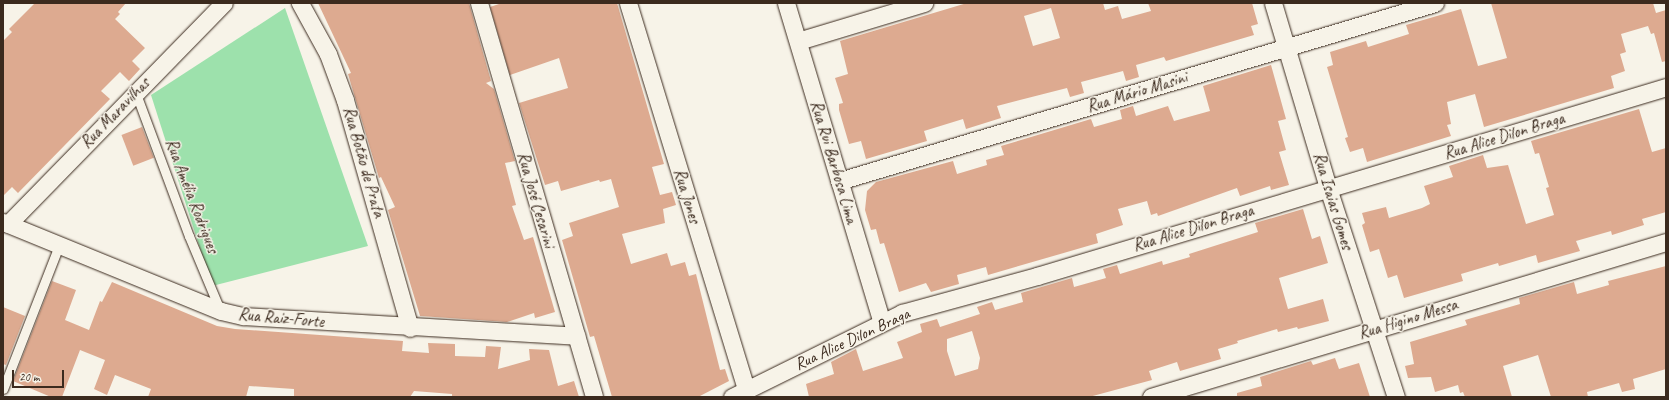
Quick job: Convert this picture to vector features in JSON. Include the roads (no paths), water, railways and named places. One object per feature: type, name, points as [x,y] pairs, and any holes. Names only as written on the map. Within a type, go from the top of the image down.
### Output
[{"type":"street","name":"Rua Maravilhas","points":[[5,223],[224,3]]},
{"type":"street","name":"Rua Botão de Prata","points":[[300,3],[328,54],[345,100],[410,328]]},
{"type":"street","name":"Rua José Cesarini","points":[[479,3],[594,397]]},
{"type":"street","name":"Rua Jones","points":[[628,3],[739,393]]},
{"type":"street","name":"Rua Rui Barbosa Lima","points":[[786,3],[882,322]]},
{"type":"street","points":[[798,41],[924,3]]},
{"type":"street","name":"Rua Isaias Gomes","points":[[1273,3],[1328,188],[1396,397]]},
{"type":"street","name":"Rua Mário Masini","points":[[839,181],[1435,3]]},
{"type":"street","name":"Rua Alice Dilon Braga","points":[[739,393],[902,313],[1037,276],[1666,87]]},
{"type":"street","name":"Rua Raiz-Forte","points":[[5,223],[221,311],[269,320],[576,336]]},
{"type":"street","name":"Rua Higino Messa","points":[[1151,397],[1666,242]]},
{"type":"lane","name":"Rua Amélia Rodrigues","points":[[135,91],[188,236],[221,311]]},
{"type":"lane","points":[[3,389],[59,245]]}]
